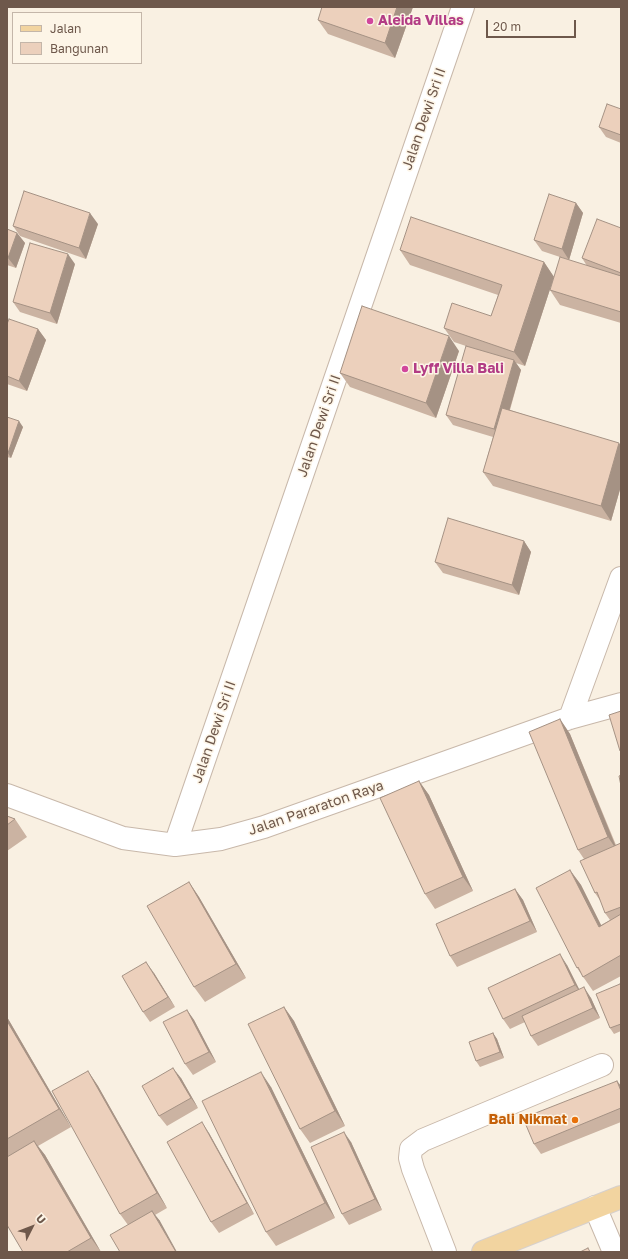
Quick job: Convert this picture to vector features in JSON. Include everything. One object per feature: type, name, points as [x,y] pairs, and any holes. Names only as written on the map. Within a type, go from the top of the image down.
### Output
[{"type":"main road","points":[[483,1252],[514,1246],[595,1207],[621,1197]]},
{"type":"street","name":"Jalan Dewi Sri II","points":[[175,844],[463,7]]},
{"type":"street","points":[[570,718],[621,578]]},
{"type":"street","name":"Jalan Pararaton Raya","points":[[7,795],[122,838],[175,844],[221,839],[264,827],[570,718],[621,704]]},
{"type":"street","points":[[445,1252],[413,1169],[410,1158],[411,1149],[423,1140],[602,1065]]},
{"type":"street","points":[[595,1207],[614,1252]]},
{"type":"building","points":[[322,7],[397,7],[385,43],[318,20]]},
{"type":"building","points":[[607,104],[621,109],[621,135],[599,127]]},
{"type":"building","points":[[24,191],[90,213],[79,248],[13,226]]},
{"type":"building","points":[[549,194],[576,203],[562,249],[534,240]]},
{"type":"building","points":[[411,217],[544,262],[514,352],[444,328],[452,303],[491,316],[502,285],[400,250]]},
{"type":"building","points":[[597,219],[621,228],[621,273],[582,258]]},
{"type":"building","points":[[7,229],[17,233],[8,258],[7,257]]},
{"type":"building","points":[[30,243],[68,254],[50,313],[13,302]]},
{"type":"building","points":[[560,257],[621,276],[621,312],[550,290]]},
{"type":"building","name":"Lyff Villa Bali","points":[[362,306],[449,336],[426,403],[340,373]]},
{"type":"building","points":[[9,319],[38,329],[19,381],[7,376],[7,324]]},
{"type":"building","points":[[466,346],[514,360],[494,429],[446,415]]},
{"type":"building","points":[[502,408],[619,443],[601,506],[483,472]]},
{"type":"building","points":[[7,417],[19,421],[8,453],[7,452]]},
{"type":"building","points":[[448,518],[524,541],[512,585],[435,562]]},
{"type":"building","points":[[621,711],[621,750],[620,751],[609,715]]},
{"type":"building","points":[[560,719],[608,837],[578,850],[529,732]]},
{"type":"building","points":[[621,775],[621,786],[619,776]]},
{"type":"building","points":[[419,781],[463,877],[425,894],[380,798]]},
{"type":"building","points":[[7,816],[15,819],[7,825]]},
{"type":"building","points":[[621,843],[621,907],[605,913],[597,892],[595,893],[580,861]]},
{"type":"building","points":[[570,870],[599,927],[621,914],[621,955],[583,977],[536,888]]},
{"type":"building","points":[[189,882],[236,964],[194,987],[147,906]]},
{"type":"building","points":[[515,889],[530,921],[450,956],[436,924]]},
{"type":"building","points":[[560,954],[575,985],[503,1019],[488,988]]},
{"type":"building","points":[[146,962],[168,997],[143,1012],[122,976]]},
{"type":"building","points":[[620,984],[621,1024],[610,1028],[596,994]]},
{"type":"building","points":[[584,987],[593,1008],[531,1036],[522,1016]]},
{"type":"building","points":[[284,1007],[335,1111],[300,1129],[248,1024]]},
{"type":"building","points":[[187,1010],[209,1052],[185,1064],[163,1022]]},
{"type":"building","points":[[7,1021],[59,1109],[7,1139]]},
{"type":"building","points":[[493,1033],[500,1052],[476,1061],[469,1042]]},
{"type":"building","points":[[173,1068],[191,1098],[159,1116],[142,1086]]},
{"type":"building","points":[[88,1071],[157,1193],[120,1214],[52,1091]]},
{"type":"building","points":[[261,1072],[325,1203],[266,1232],[202,1101]]},
{"type":"building","points":[[617,1081],[621,1091],[621,1108],[534,1144],[523,1118]]},
{"type":"building","points":[[202,1122],[247,1203],[211,1222],[167,1142]]},
{"type":"building","points":[[344,1132],[375,1199],[342,1214],[311,1147]]},
{"type":"building","points":[[34,1141],[91,1238],[67,1252],[23,1252],[7,1225],[7,1157]]},
{"type":"building","points":[[152,1211],[176,1252],[120,1252],[110,1235]]},
{"type":"building","points":[[588,1248],[590,1252],[580,1252]]},
{"type":"place","name":"Aleida Villas","points":[[370,21]]},
{"type":"place","name":"Lyff Villa Bali","points":[[405,369]]},
{"type":"place","name":"Bali Nikmat","points":[[575,1120]]}]
